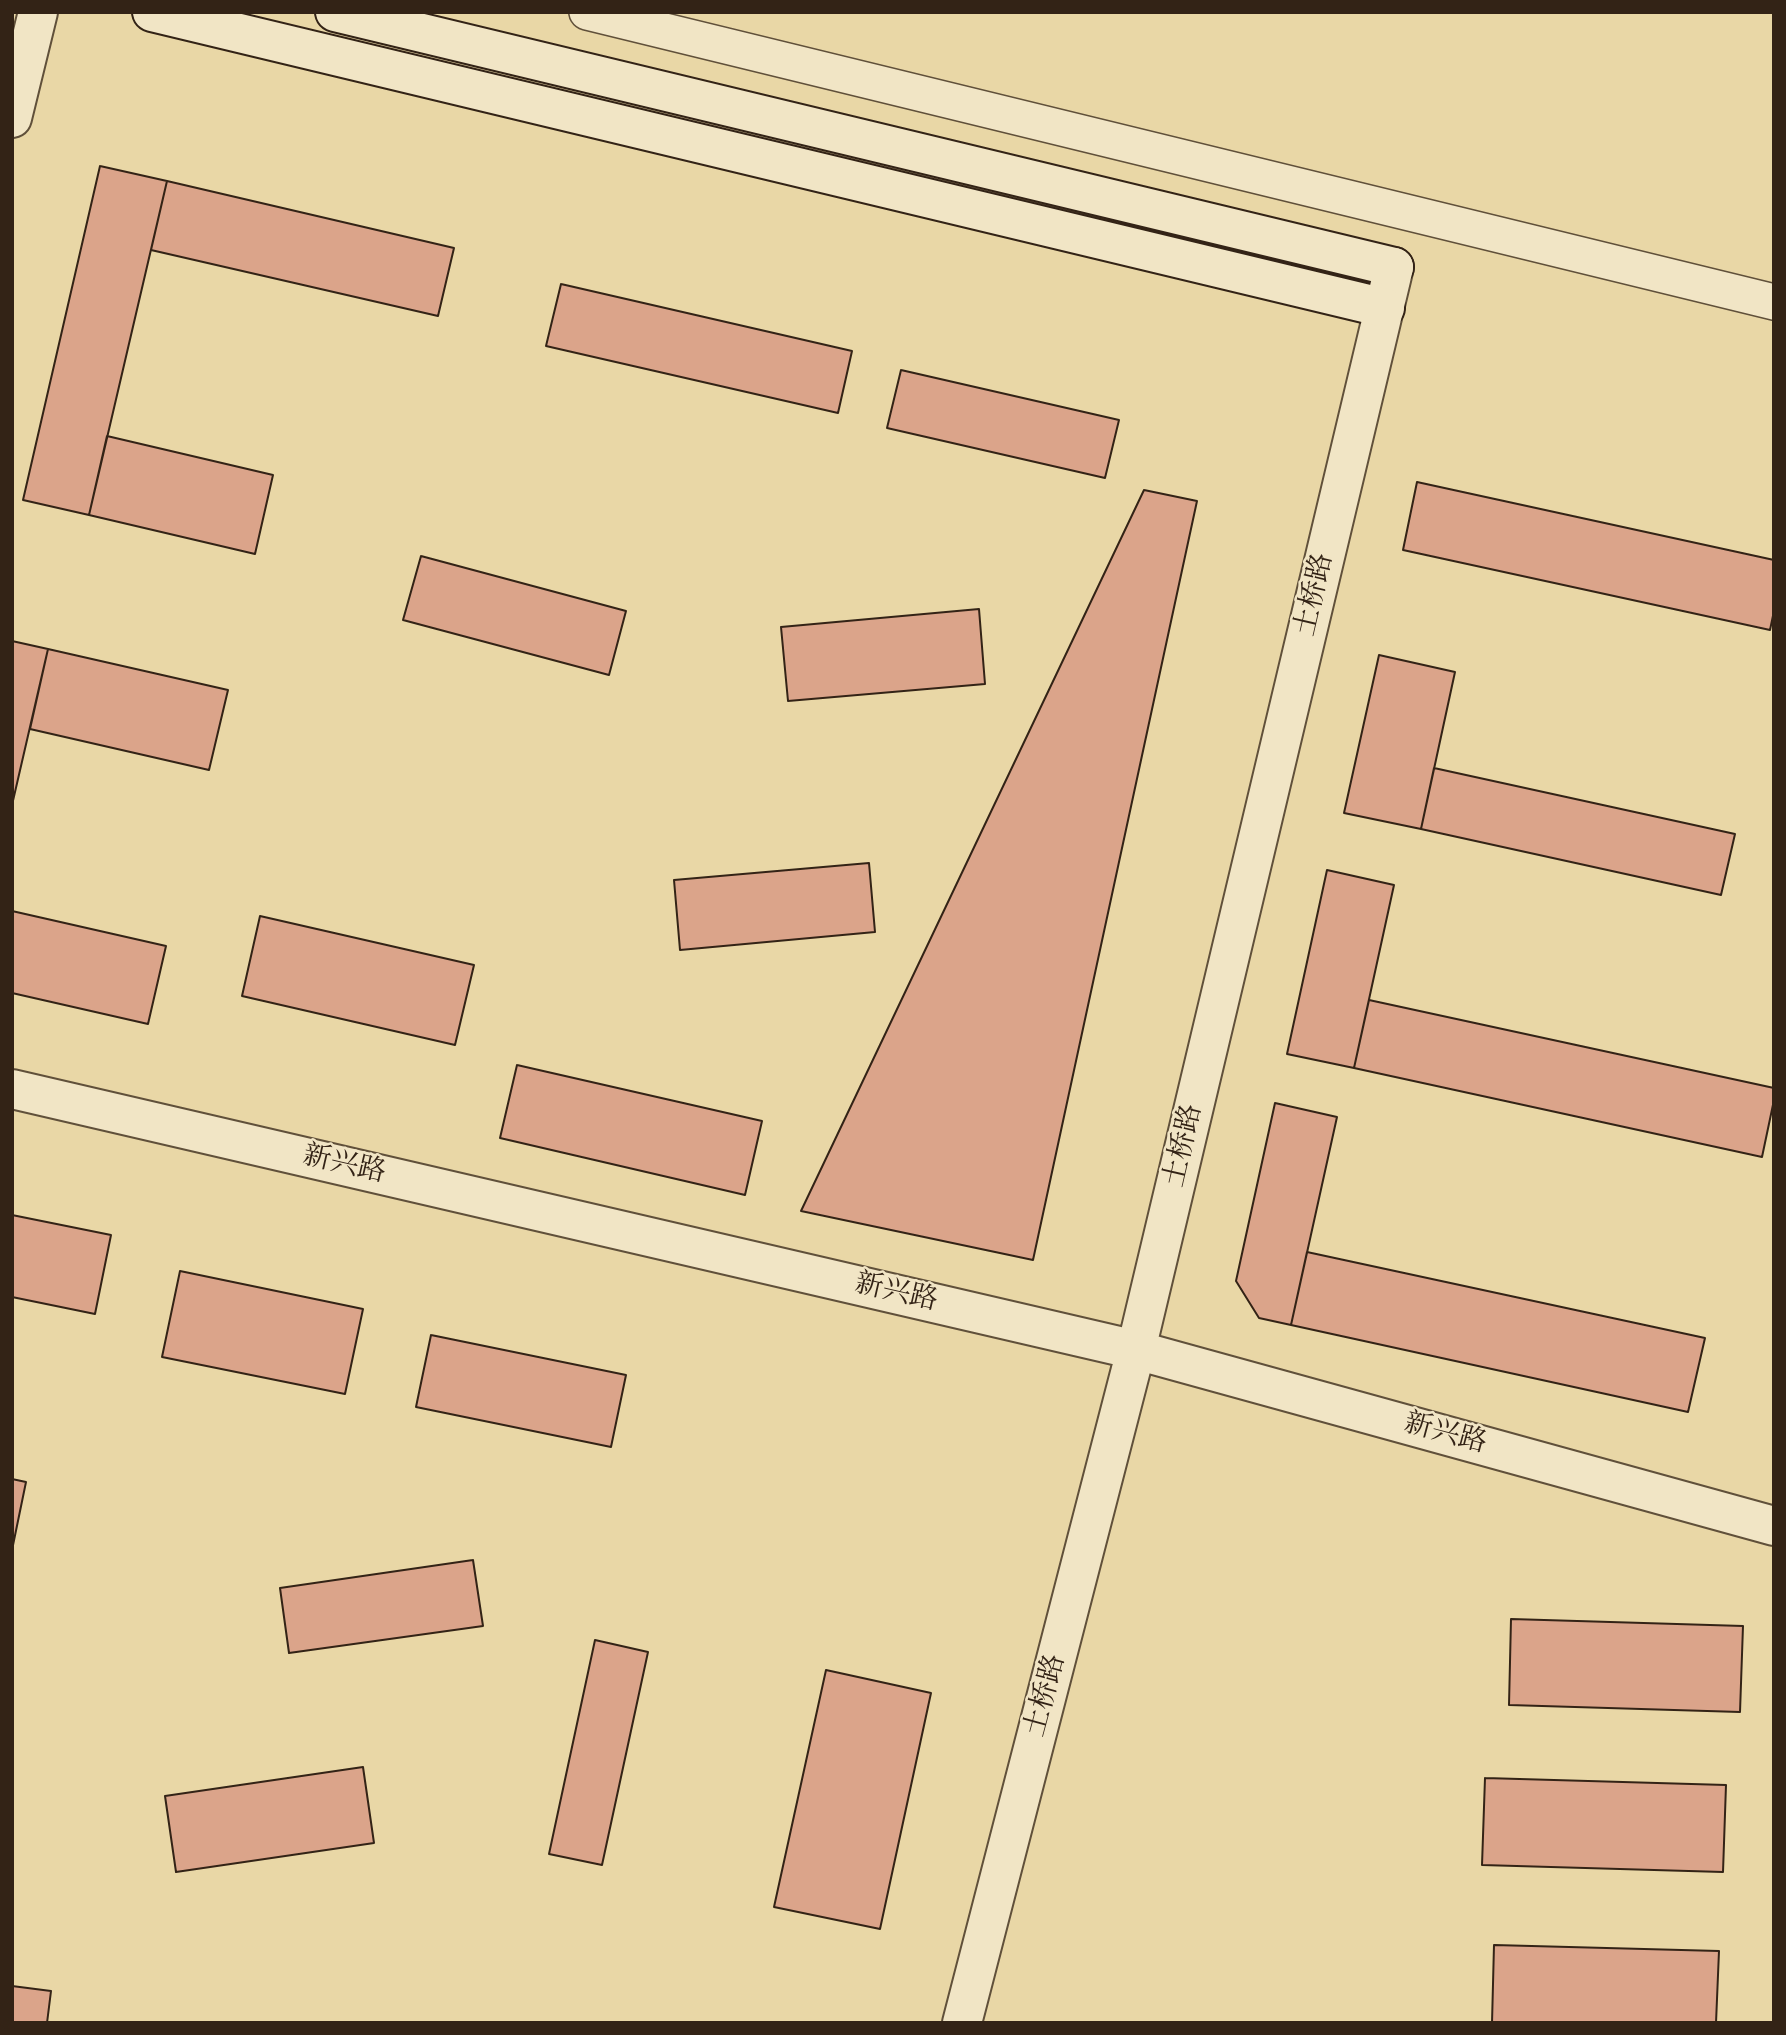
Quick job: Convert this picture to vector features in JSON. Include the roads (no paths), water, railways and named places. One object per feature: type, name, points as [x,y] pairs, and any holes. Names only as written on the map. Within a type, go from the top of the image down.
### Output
[{"type":"street","points":[[12,118],[38,12]]},
{"type":"street","points":[[152,12],[1385,308]]},
{"type":"street","points":[[335,12],[382,17]]},
{"type":"street","points":[[587,12],[1774,302]]},
{"type":"street","name":"土桥路","points":[[382,17],[1394,267],[1136,1350],[962,2023]]},
{"type":"street","name":"新兴路","points":[[12,1089],[1136,1350],[1774,1525]]}]
